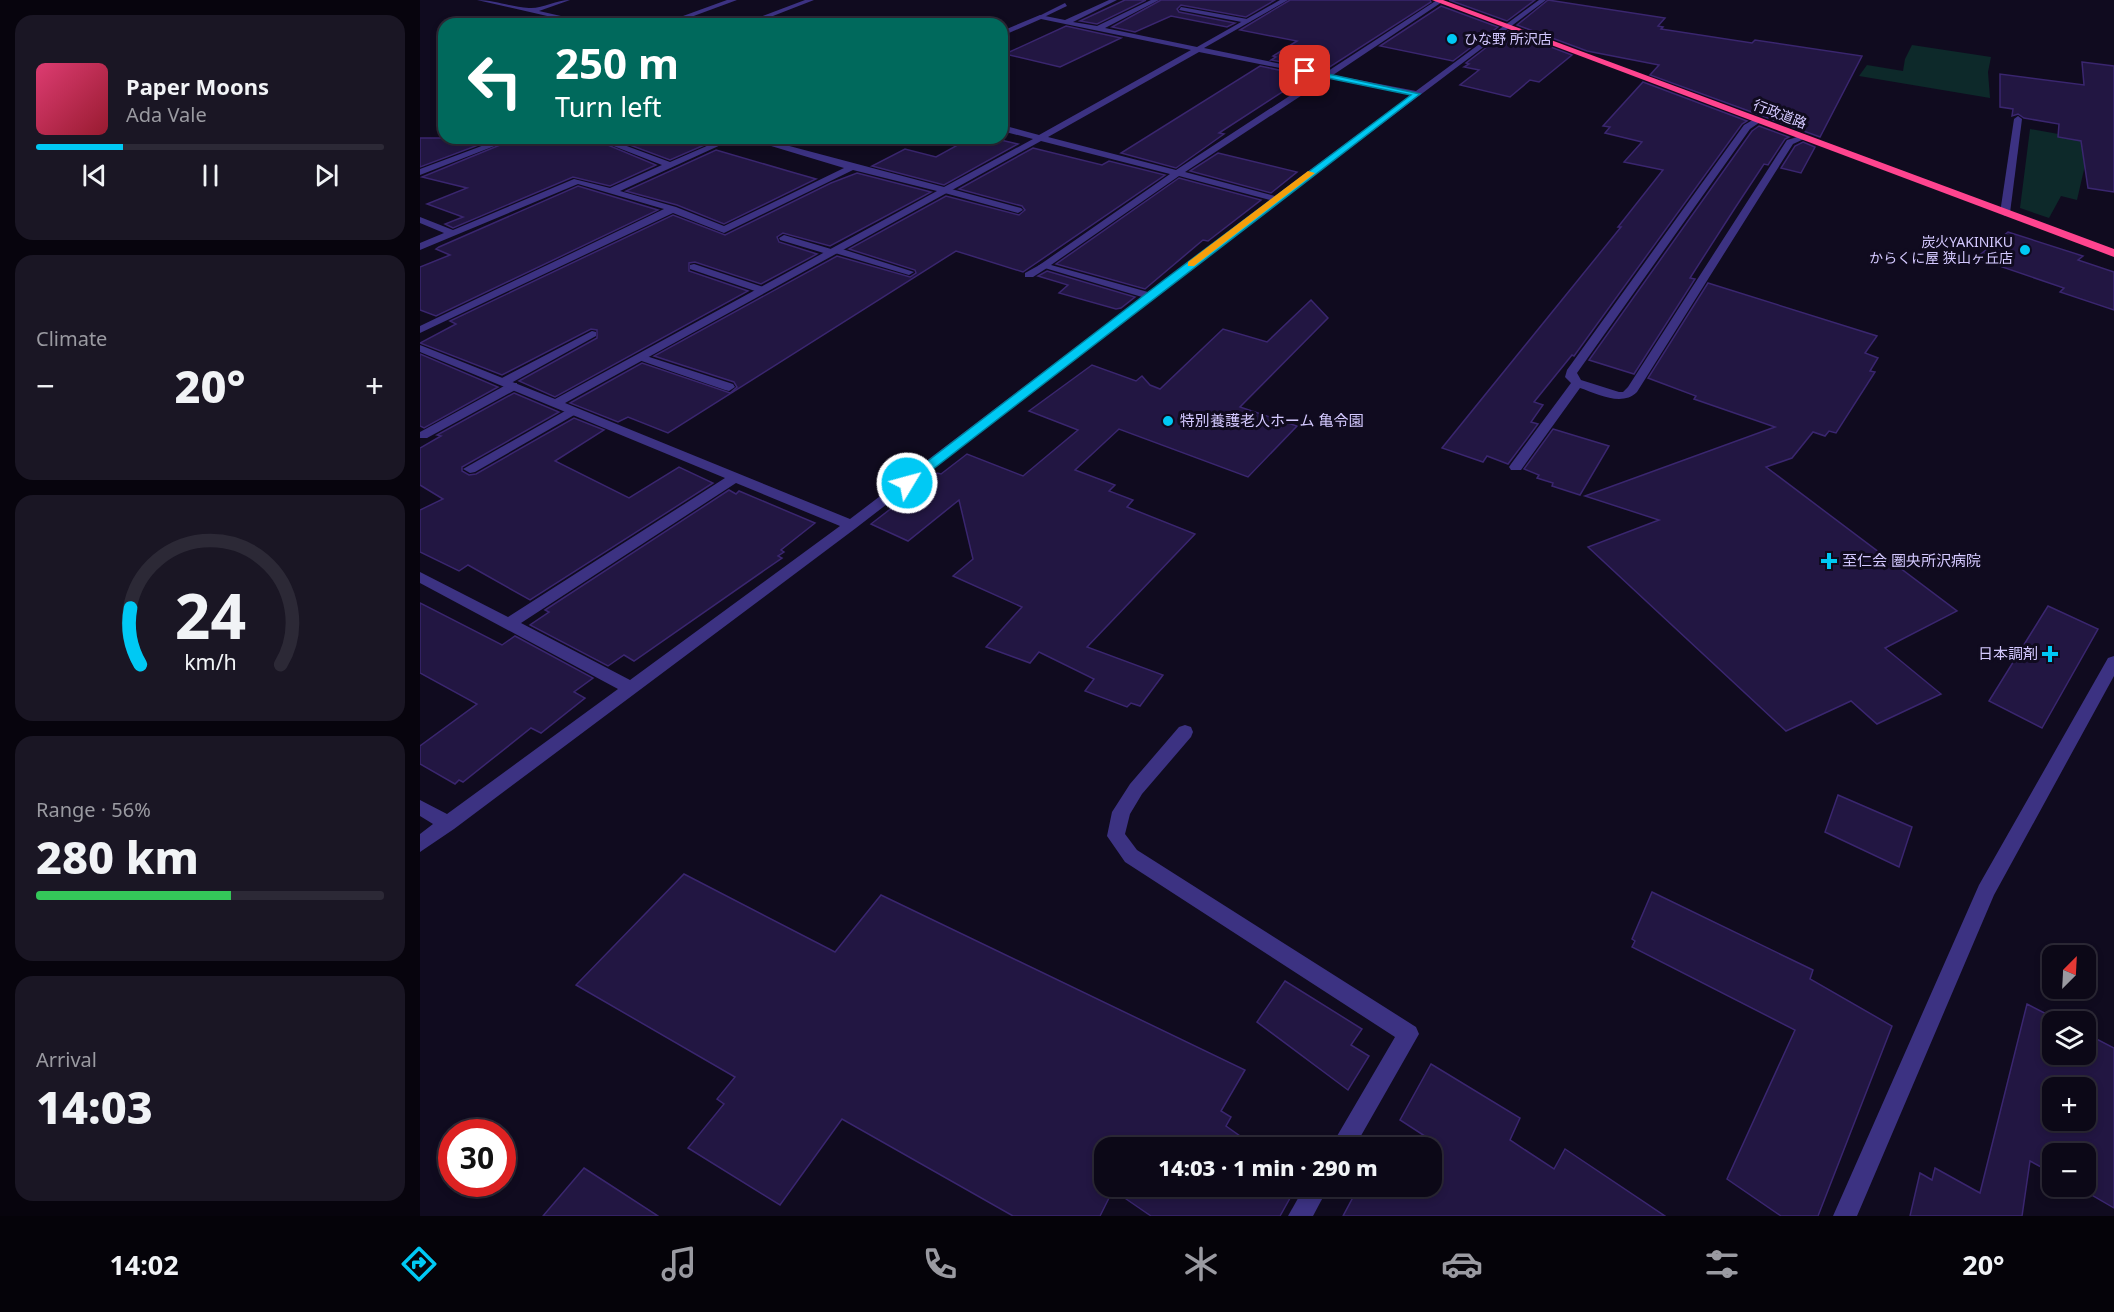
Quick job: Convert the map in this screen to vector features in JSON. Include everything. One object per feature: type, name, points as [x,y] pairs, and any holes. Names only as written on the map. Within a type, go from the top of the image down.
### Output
[{"type":"highway","name":"行政道路","points":[[1438,1],[2114,253]]},
{"type":"street","points":[[480,0],[564,18]]},
{"type":"street","points":[[531,11],[567,0]]},
{"type":"street","points":[[682,18],[734,0]]},
{"type":"street","points":[[762,18],[811,0]]},
{"type":"street","points":[[1066,22],[1114,0]]},
{"type":"street","points":[[1097,29],[1156,0]]},
{"type":"street","points":[[555,404],[1041,138],[1286,0]]},
{"type":"street","points":[[420,844],[629,687],[851,525],[1277,198],[1543,0]]},
{"type":"street","points":[[1029,275],[1178,173],[1438,1]]},
{"type":"street","points":[[1008,31],[1065,4]]},
{"type":"street","points":[[1181,9],[1247,21]]},
{"type":"street","points":[[1040,17],[1417,94]]},
{"type":"street","points":[[2005,213],[2018,119]]},
{"type":"street","points":[[1759,120],[1747,127],[1570,373],[1577,383],[1618,396],[1627,396],[1790,142],[1801,136]]},
{"type":"street","points":[[1008,130],[1277,198]]},
{"type":"street","points":[[420,172],[495,144]]},
{"type":"street","points":[[613,144],[670,165]]},
{"type":"street","points":[[611,191],[718,144]]},
{"type":"street","points":[[770,144],[1018,210]]},
{"type":"street","points":[[420,247],[577,182],[673,209],[724,230],[852,167]]},
{"type":"street","points":[[420,330],[673,209]]},
{"type":"street","points":[[420,220],[453,233]]},
{"type":"street","points":[[784,238],[909,272]]},
{"type":"street","points":[[1043,266],[1149,296]]},
{"type":"street","points":[[694,267],[762,290]]},
{"type":"street","points":[[423,435],[592,334]]},
{"type":"street","points":[[420,348],[851,525]]},
{"type":"street","points":[[640,357],[729,387]]},
{"type":"street","points":[[1516,467],[1577,383]]},
{"type":"street","points":[[470,469],[572,411]]},
{"type":"street","points":[[510,623],[734,478]]},
{"type":"street","points":[[420,577],[629,687]]},
{"type":"street","points":[[1845,1216],[1986,891],[2114,662]]},
{"type":"street","points":[[1185,732],[1136,789],[1121,812],[1116,836],[1131,856],[1408,1035],[1348,1137]]},
{"type":"street","points":[[420,807],[448,824]]},
{"type":"street","points":[[1300,1216],[1311,1197]]},
{"type":"green space","points":[[1912,45],[1991,57],[1988,72],[1990,98],[1859,76],[1867,65],[1903,71],[1905,59]]},
{"type":"green space","points":[[2030,129],[2114,144],[2086,161],[2077,200],[2061,196],[2049,218],[2020,208]]},
{"type":"building","points":[[1125,0],[1146,0],[1097,24],[1080,21]]},
{"type":"building","points":[[1161,0],[1275,0],[1246,17],[1181,5],[1177,9],[1179,12],[1235,23],[1227,27],[1171,16],[1135,32],[1112,27]]},
{"type":"building","points":[[1290,0],[1430,0],[1431,2],[1325,70],[1271,60],[1276,57],[1273,56],[1297,41],[1240,30]]},
{"type":"building","points":[[1449,0],[1535,0],[1507,21]]},
{"type":"building","points":[[1548,0],[1665,18],[1658,26],[1663,27],[1661,29],[1862,56],[1820,137],[1650,75],[1659,65],[1587,51],[1517,25]]},
{"type":"building","points":[[1441,6],[1498,27],[1453,61],[1380,46]]},
{"type":"building","points":[[1066,26],[1121,38],[1060,67],[1008,55],[1008,53]]},
{"type":"building","points":[[1508,31],[1572,55],[1539,82],[1530,80],[1510,97],[1460,85],[1479,70],[1464,67],[1469,64],[1466,63]]},
{"type":"building","points":[[2082,62],[2114,66],[2114,192],[2088,188],[2081,141],[2058,137],[2059,124],[2024,118],[2018,114],[2012,116],[2013,109],[2000,107],[2000,74],[2084,85]]},
{"type":"building","points":[[1260,66],[1307,76],[1219,133],[1224,134],[1176,168],[1121,153]]},
{"type":"building","points":[[1643,82],[1747,121],[1742,124],[1574,356],[1572,355],[1534,402],[1543,405],[1531,422],[1538,424],[1508,464],[1487,456],[1483,462],[1442,448],[1621,227],[1618,227],[1663,170],[1624,162],[1642,142],[1605,133],[1610,127],[1603,126]]},
{"type":"building","points":[[1759,126],[1789,137],[1785,139],[1768,165],[1764,164],[1735,208],[1690,278],[1695,279],[1634,374],[1589,360],[1752,131]]},
{"type":"building","points":[[420,138],[438,138],[438,144],[481,144],[420,167]]},
{"type":"building","points":[[1008,142],[1018,144],[944,185],[872,166],[905,149],[936,157],[959,144],[1008,144]]},
{"type":"building","points":[[1803,142],[1815,147],[1801,173],[1781,168],[1795,146]]},
{"type":"building","points":[[502,144],[605,144],[656,165],[610,186],[573,177],[453,228],[445,224],[463,217],[427,204],[467,188],[422,177]]},
{"type":"building","points":[[627,144],[696,144],[702,146],[670,160]]},
{"type":"building","points":[[1033,148],[1102,165],[1109,161],[1165,175],[1023,272],[956,251],[668,433],[628,417],[618,422],[570,403],[642,363],[730,393],[737,387],[734,382],[654,356],[837,256],[910,277],[916,273],[915,270],[849,249],[946,196],[1019,215],[1025,210],[1022,206],[959,189]]},
{"type":"building","points":[[716,150],[816,179],[724,224],[677,205],[626,191]]},
{"type":"building","points":[[1218,153],[1297,172],[1271,193],[1190,171]]},
{"type":"building","points":[[857,173],[931,192],[830,246],[783,233],[777,237],[779,242],[817,254],[761,284],[695,262],[689,263],[689,271],[748,291],[555,397],[519,381],[597,338],[597,330],[591,329],[502,375],[420,343],[456,324],[450,321],[673,215],[725,235],[831,183]]},
{"type":"building","points":[[1179,178],[1261,200],[1208,241],[1203,240],[1145,289],[1056,264]]},
{"type":"building","points":[[578,186],[658,210],[436,316],[420,310],[420,267],[450,255],[436,249]]},
{"type":"building","points":[[2008,232],[2083,256],[2078,260],[2114,272],[2114,310],[2060,292],[2064,288],[1976,258]]},
{"type":"building","points":[[1047,271],[1135,297],[1121,308],[1116,309],[1059,293],[1068,285],[1038,276]]},
{"type":"building","points":[[1708,283],[1877,336],[1865,353],[1878,358],[1870,371],[1875,372],[1836,433],[1829,431],[1825,436],[1813,432],[1792,458],[1766,467],[1957,611],[1885,648],[1941,694],[1877,724],[1851,701],[1786,731],[1588,547],[1659,520],[1585,496],[1775,427],[1694,399],[1696,396],[1648,378]]},
{"type":"building","points":[[1311,300],[1328,318],[1240,407],[1297,426],[1248,477],[1119,429],[1075,470],[1115,485],[1109,491],[1133,500],[1127,507],[1195,534],[1087,647],[1163,675],[1140,706],[1131,703],[1127,707],[1085,691],[1094,679],[1039,652],[1030,663],[986,647],[1022,607],[953,576],[973,559],[959,500],[908,541],[871,524],[937,473],[941,474],[967,454],[1023,476],[1078,430],[1029,411],[1092,365],[1136,381],[1142,376],[1150,385],[1160,389],[1223,329],[1267,342]]},
{"type":"building","points":[[420,354],[498,387],[424,428],[420,426]]},
{"type":"building","points":[[514,393],[559,412],[462,467],[462,471],[469,475],[476,474],[574,418],[604,430],[555,461],[629,498],[679,467],[713,483],[530,600],[468,565],[459,571],[420,552],[420,510],[443,499],[420,485],[420,448],[441,436],[437,435]]},
{"type":"building","points":[[1553,429],[1609,446],[1580,495],[1552,486],[1553,483],[1537,478],[1539,475],[1524,469]]},
{"type":"building","points":[[729,490],[736,494],[739,491],[815,523],[781,550],[784,552],[778,556],[782,558],[634,661],[624,655],[608,666],[530,625],[549,612],[545,610]]},
{"type":"building","points":[[420,603],[502,645],[515,636],[593,678],[574,692],[585,698],[541,733],[531,728],[463,782],[459,780],[455,784],[420,764],[420,746],[477,704],[420,673]]},
{"type":"building","points":[[2048,606],[2098,629],[2042,728],[1989,701]]},
{"type":"building","points":[[1838,795],[1912,827],[1899,867],[1825,832]]},
{"type":"building","points":[[684,874],[835,952],[881,895],[1245,1070],[1221,1111],[1231,1117],[1226,1126],[1242,1137],[1094,1137],[1094,1197],[1110,1197],[1100,1216],[1013,1216],[842,1119],[780,1205],[688,1148],[724,1104],[717,1099],[735,1077],[576,985]]},
{"type":"building","points":[[1652,892],[1813,970],[1810,979],[1892,1026],[1818,1216],[1781,1216],[1727,1179],[1795,1030],[1632,947],[1635,941],[1632,939]]},
{"type":"building","points":[[1285,981],[1362,1029],[1351,1045],[1369,1056],[1348,1090],[1257,1022]]},
{"type":"building","points":[[2027,1004],[2042,1012],[2042,1065],[2096,1065],[2096,1039],[2114,1048],[2114,1208],[2095,1197],[2096,1143],[2042,1143],[2042,1168],[2030,1161],[2022,1216],[1910,1216],[1920,1173],[1932,1180],[1935,1168],[1980,1193]]},
{"type":"building","points":[[1431,1064],[1520,1118],[1510,1140],[1554,1169],[1565,1149],[1665,1216],[1343,1216],[1353,1197],[1442,1197],[1442,1137],[1426,1137],[1400,1120]]},
{"type":"building","points":[[584,1168],[658,1216],[543,1216]]},
{"type":"building","points":[[1123,1197],[1291,1197],[1280,1216],[1151,1216]]},
{"type":"slow traffic","points":[[1191,264],[1311,173]]},
{"type":"place","name":"ひな野 所沢店","points":[[1452,39]]},
{"type":"place","name":"炭火YAKINIKU からくに屋 狭山ヶ丘店","points":[[2025,250]]},
{"type":"place","name":"特別養護老人ホーム 亀令園","points":[[1168,421]]},
{"type":"place","name":"至仁会 圏央所沢病院","points":[[1829,561]]},
{"type":"place","name":"日本調剤","points":[[2050,654]]},
{"type":"route","points":[[907,483],[1277,198],[1417,94],[1305,71]]}]
